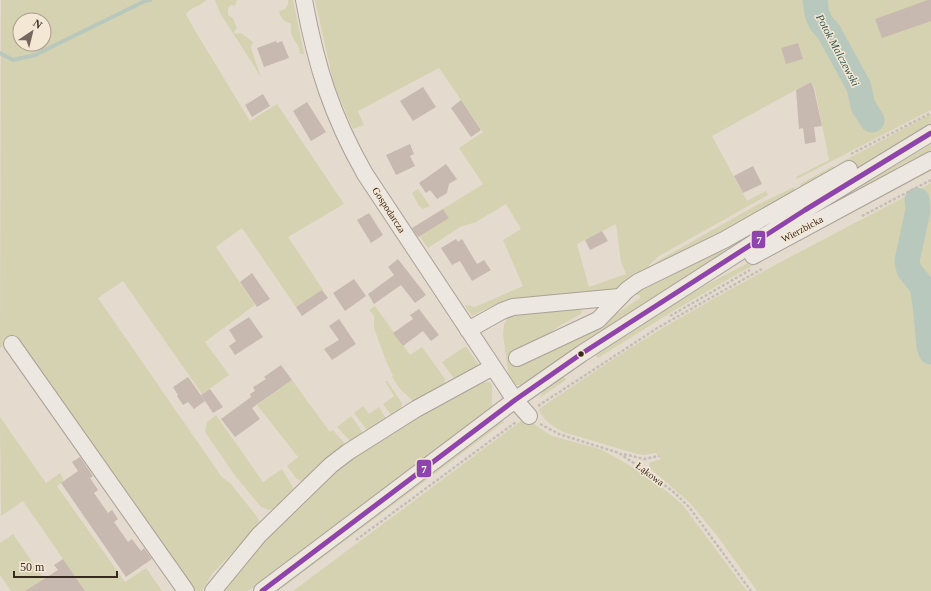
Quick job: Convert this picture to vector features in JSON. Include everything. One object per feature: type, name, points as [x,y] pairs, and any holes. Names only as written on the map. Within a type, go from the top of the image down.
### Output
[{"type":"street","name":"Gospodarcza","points":[[304,0],[320,72],[336,118],[352,150],[365,174],[515,400]]},
{"type":"street","name":"Wierzbicka","points":[[262,591],[515,400],[581,354],[931,133]]},
{"type":"street","name":"Wierzbicka","points":[[652,310],[931,160]]},
{"type":"street","points":[[517,358],[598,320],[619,297],[638,282],[724,240],[849,169]]},
{"type":"street","points":[[812,190],[831,195]]},
{"type":"street","points":[[468,330],[502,311],[513,307],[619,297]]},
{"type":"street","points":[[12,344],[186,591]]},
{"type":"street","points":[[213,591],[259,535],[331,465],[348,452],[416,409],[493,367]]},
{"type":"street","points":[[515,400],[527,415]]},
{"type":"path","points":[[860,216],[931,180]]},
{"type":"path","points":[[351,544],[527,415],[659,327],[766,268]]},
{"type":"path","points":[[653,326],[752,269]]},
{"type":"path","name":"Łąkowa","points":[[527,415],[548,429],[559,434],[619,453],[676,494],[689,507],[751,591]]},
{"type":"path","points":[[619,453],[644,459],[659,456]]},
{"type":"shaded area","points":[[1,0],[206,0],[191,9],[186,14],[250,121],[277,104],[344,204],[288,237],[323,290],[296,307],[242,228],[216,247],[255,305],[205,342],[229,375],[202,394],[123,281],[98,298],[221,476],[231,484],[258,518],[259,522],[254,530],[212,574],[202,591],[191,591],[15,337],[0,348]]},
{"type":"shaded area","points":[[215,0],[237,0],[235,6],[231,5],[228,8],[228,15],[233,18],[237,28],[234,32],[236,34],[241,33],[253,42],[251,48],[261,77],[220,13]]},
{"type":"shaded area","points":[[288,0],[293,0],[303,54],[300,54],[300,50],[293,38],[291,24],[286,22],[280,16],[279,11],[285,9]]},
{"type":"shaded area","points":[[315,0],[931,0],[931,110],[797,179],[796,177],[829,160],[815,89],[810,82],[712,136],[747,201],[766,191],[768,195],[659,256],[649,265],[651,269],[615,289],[503,303],[490,307],[472,316],[465,306],[466,305],[475,307],[523,286],[503,240],[521,229],[506,204],[476,222],[460,227],[428,248],[414,228],[449,218],[443,209],[483,184],[459,148],[483,132],[439,68],[358,111],[364,125],[353,129],[334,85]],"holes":[[[616,224],[621,262],[626,274],[589,287],[577,244]]]},
{"type":"shaded area","points":[[931,114],[931,126],[853,172],[841,169],[838,164]]},
{"type":"shaded area","points":[[931,144],[931,150],[905,163],[833,205],[826,207]]},
{"type":"shaded area","points":[[833,166],[836,171],[803,189],[800,184]]},
{"type":"shaded area","points":[[931,167],[931,171],[739,273],[675,310],[598,358],[595,354],[704,286]]},
{"type":"shaded area","points":[[931,183],[931,591],[757,591],[718,537],[690,503],[651,469],[649,464],[651,462],[661,459],[656,453],[644,455],[637,454],[563,432],[548,422],[540,413],[539,409],[615,358],[674,321],[782,261]]},
{"type":"shaded area","points":[[794,187],[796,192],[654,268],[652,265],[755,206]]},
{"type":"shaded area","points":[[418,189],[430,206],[423,209],[419,206],[412,193]]},
{"type":"shaded area","points":[[808,200],[522,385],[514,385],[509,379],[503,334],[504,325],[507,319],[517,315],[569,308],[582,310],[581,314],[559,326],[546,336],[607,320],[640,298],[640,295],[633,295],[641,287]]},
{"type":"shaded area","points":[[375,306],[410,355],[422,347],[445,379],[441,387],[414,402],[400,389],[392,377],[393,376],[374,328],[374,316],[369,310]]},
{"type":"shaded area","points":[[466,346],[478,364],[475,369],[455,380],[442,362]]},
{"type":"shaded area","points":[[563,375],[566,380],[539,398],[544,390]]},
{"type":"shaded area","points":[[292,380],[330,432],[333,430],[346,445],[302,482],[296,478],[287,466],[298,457],[257,405]]},
{"type":"shaded area","points":[[385,381],[387,381],[402,403],[401,409],[391,415],[383,404],[394,396]]},
{"type":"shaded area","points":[[488,382],[491,383],[492,386],[493,407],[248,591],[220,591],[254,551],[306,498],[327,479],[371,445],[419,414],[465,390]]},
{"type":"shaded area","points":[[363,406],[369,414],[379,407],[386,419],[368,430],[366,429],[354,413]]},
{"type":"shaded area","points":[[216,415],[263,482],[282,469],[294,489],[276,508],[269,510],[261,507],[236,477],[205,432],[207,422]]},
{"type":"shaded area","points":[[351,416],[362,433],[351,442],[337,427]]},
{"type":"shaded area","points":[[0,417],[46,483],[60,473],[64,481],[57,486],[125,582],[146,568],[162,591],[85,591],[23,501],[1,516]]},
{"type":"shaded area","points":[[525,418],[552,436],[600,449],[653,480],[682,504],[747,591],[293,591]]},
{"type":"shaded area","points":[[502,419],[504,422],[278,591],[272,591]]},
{"type":"shaded area","points":[[13,534],[44,579],[26,591],[11,591],[0,575],[0,543]]},
{"type":"building","points":[[931,0],[931,21],[882,38],[875,19]]},
{"type":"building","points":[[276,41],[277,43],[282,41],[289,58],[264,67],[257,48]]},
{"type":"building","points":[[798,43],[803,59],[786,64],[781,48]]},
{"type":"building","points":[[811,82],[814,89],[822,126],[814,127],[816,142],[805,144],[803,128],[799,129],[796,90]]},
{"type":"building","points":[[423,87],[436,107],[413,121],[400,101]]},
{"type":"building","points":[[263,94],[270,106],[252,117],[245,105]]},
{"type":"building","points":[[461,100],[481,130],[471,137],[451,108]]},
{"type":"building","points":[[307,102],[326,132],[311,141],[293,111]]},
{"type":"building","points":[[410,144],[414,154],[410,156],[415,166],[396,175],[386,155]]},
{"type":"building","points":[[446,164],[457,179],[449,184],[447,193],[437,199],[430,190],[426,193],[419,183]]},
{"type":"building","points":[[753,166],[762,184],[743,193],[734,176]]},
{"type":"building","points":[[443,209],[449,218],[418,237],[412,228]]},
{"type":"building","points":[[369,213],[383,235],[371,243],[357,220]]},
{"type":"building","points":[[602,231],[608,241],[590,250],[585,240]]},
{"type":"building","points":[[456,239],[458,242],[462,239],[477,264],[484,260],[491,270],[472,281],[460,261],[452,265],[441,248]]},
{"type":"building","points":[[398,259],[426,295],[415,303],[401,285],[374,304],[368,294],[394,275],[388,267]]},
{"type":"building","points":[[252,273],[270,299],[257,307],[240,282]]},
{"type":"building","points":[[354,279],[366,296],[345,311],[333,293]]},
{"type":"building","points":[[322,290],[328,298],[302,316],[296,307]]},
{"type":"building","points":[[419,309],[439,335],[431,341],[423,331],[403,346],[393,333],[413,319],[410,315]]},
{"type":"building","points":[[249,317],[263,337],[235,355],[229,346],[236,341],[229,330]]},
{"type":"building","points":[[339,319],[356,344],[332,360],[324,349],[339,340],[329,326]]},
{"type":"building","points":[[281,365],[292,380],[252,408],[260,419],[235,437],[221,419],[251,397],[250,394],[255,391],[253,387],[266,379],[264,377]]},
{"type":"building","points":[[188,377],[205,401],[194,409],[188,402],[183,405],[173,387]]},
{"type":"building","points":[[210,389],[223,407],[213,413],[201,395]]},
{"type":"building","points":[[80,457],[93,476],[90,478],[98,490],[94,493],[108,513],[112,510],[118,519],[114,522],[128,542],[132,539],[141,551],[144,548],[152,559],[126,577],[61,483],[78,471],[72,462]]},
{"type":"building","points":[[63,559],[85,591],[25,591],[58,570],[54,565]]},
{"type":"waterway","points":[[0,53],[13,60],[35,55],[145,1],[150,0]]},
{"type":"waterway","name":"Potok Malczewski","points":[[815,0],[817,14],[821,23],[829,32],[859,87],[863,106],[872,120]]},
{"type":"waterway","name":"Potok Malczewski","points":[[917,200],[918,210],[907,261],[909,270],[922,286],[931,352]]},
{"type":"transit line","name":"7","points":[[262,591],[515,400],[581,354],[805,210],[931,133]]}]
